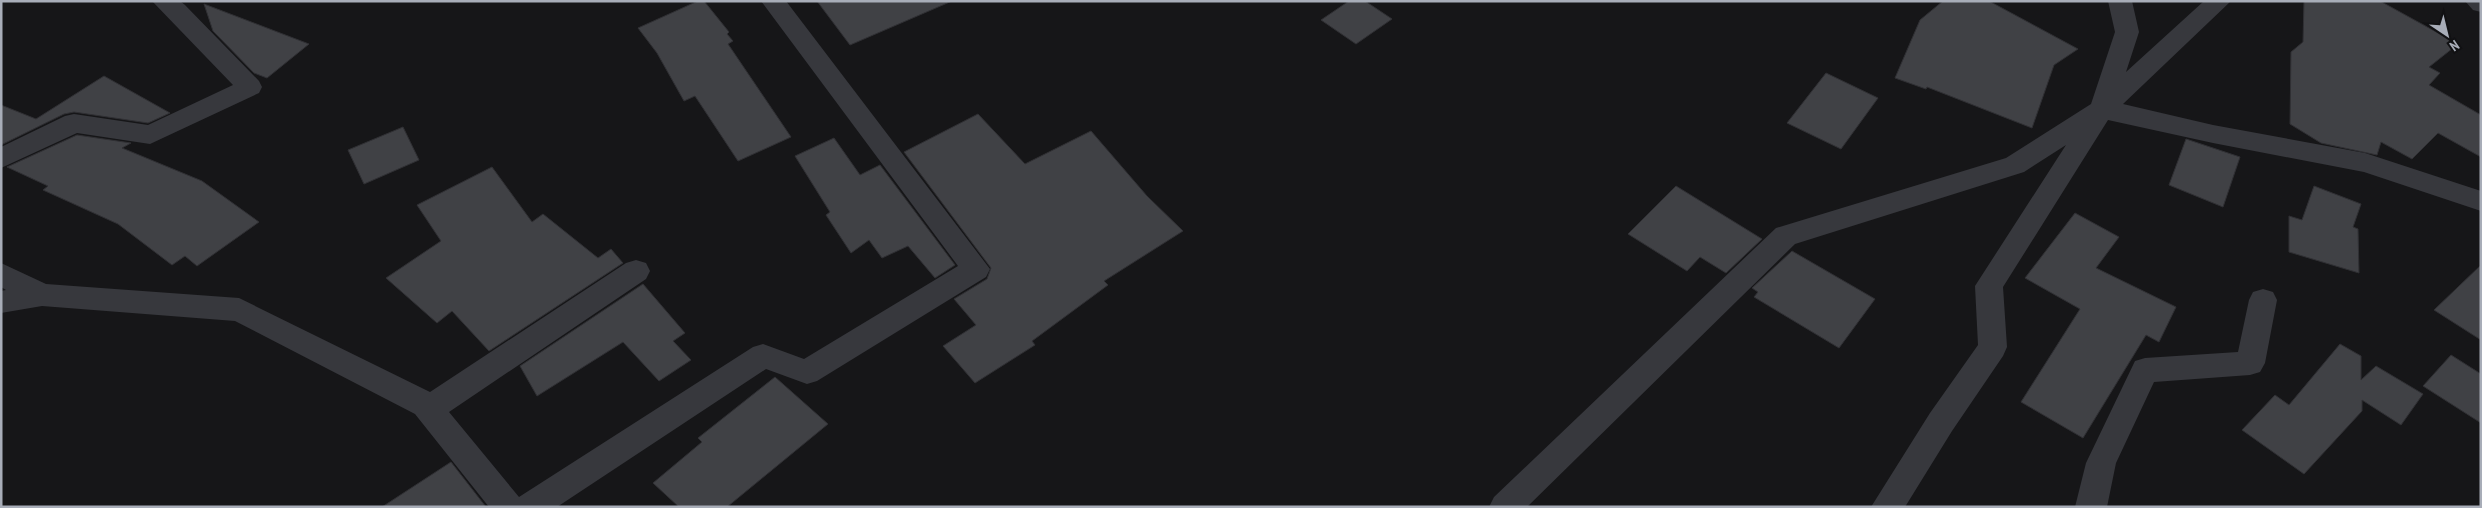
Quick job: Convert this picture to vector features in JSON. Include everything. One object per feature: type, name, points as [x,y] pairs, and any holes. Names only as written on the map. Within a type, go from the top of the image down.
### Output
[{"type":"street","points":[[1,158],[74,123],[150,135],[250,87],[177,11],[164,1]]},
{"type":"street","points":[[530,507],[763,356],[807,372],[976,269],[773,1]]},
{"type":"street","points":[[1887,507],[1941,422],[1993,347],[1989,286],[2102,109],[2127,32],[2120,1]]},
{"type":"street","points":[[1505,507],[1786,236],[2014,165],[2102,109],[2220,1]]},
{"type":"street","points":[[2478,1],[2481,4]]},
{"type":"street","points":[[2102,109],[2213,134],[2365,163],[2481,201]]},
{"type":"street","points":[[429,409],[636,271]]},
{"type":"street","points":[[1,274],[42,295]]},
{"type":"street","points":[[1,302],[42,295],[239,310],[426,405],[508,507]]},
{"type":"street","points":[[2091,507],[2101,463],[2145,370],[2250,363],[2263,300]]},
{"type":"building","points":[[698,1],[704,1],[729,32],[727,34],[733,41],[728,44],[791,137],[738,161],[695,96],[684,101],[657,53],[638,28]]},
{"type":"building","points":[[817,1],[952,1],[850,45]]},
{"type":"building","points":[[1349,1],[1365,1],[1392,19],[1356,44],[1321,20]]},
{"type":"building","points":[[1943,1],[1989,1],[2078,49],[2054,65],[2032,128],[1927,87],[1926,89],[1895,78],[1920,20]]},
{"type":"building","points":[[2304,1],[2380,1],[2458,44],[2429,67],[2440,73],[2429,85],[2481,115],[2481,157],[2438,133],[2412,159],[2381,142],[2377,155],[2321,143],[2290,124],[2291,52],[2303,42]]},
{"type":"building","points":[[204,4],[309,44],[267,78],[254,73],[213,31]]},
{"type":"building","points":[[1826,73],[1878,98],[1841,149],[1787,123]]},
{"type":"building","points":[[104,76],[170,113],[148,123],[74,112],[64,114],[1,145],[1,105],[36,119]]},
{"type":"building","points":[[978,114],[1025,164],[1091,131],[1147,196],[1183,231],[1104,281],[1108,285],[1032,341],[1035,345],[975,383],[943,346],[976,325],[954,299],[987,279],[991,268],[904,152]]},
{"type":"building","points":[[403,127],[419,160],[364,184],[348,150]]},
{"type":"building","points":[[77,135],[131,143],[122,148],[202,181],[259,222],[197,266],[185,256],[172,265],[118,224],[43,190],[48,186],[7,167]]},
{"type":"building","points":[[834,138],[860,175],[880,165],[955,265],[935,278],[908,246],[882,258],[869,240],[851,253],[826,215],[830,212],[795,156]]},
{"type":"building","points":[[2186,139],[2240,157],[2223,207],[2169,185]]},
{"type":"building","points":[[492,167],[532,222],[543,214],[598,258],[611,249],[623,263],[489,351],[452,311],[437,323],[386,278],[441,241],[417,205]]},
{"type":"building","points":[[1676,186],[1762,239],[1726,273],[1700,257],[1687,271],[1628,234]]},
{"type":"building","points":[[2314,186],[2361,204],[2353,227],[2358,229],[2359,273],[2289,252],[2289,216],[2302,220]]},
{"type":"building","points":[[2075,213],[2119,237],[2096,268],[2176,307],[2159,342],[2146,335],[2083,438],[2021,402],[2080,309],[2025,278]]},
{"type":"building","points":[[1792,251],[1875,299],[1839,348],[1754,297],[1758,292],[1752,288]]},
{"type":"building","points":[[2481,265],[2481,340],[2434,310]]},
{"type":"building","points":[[643,284],[685,333],[673,341],[691,360],[659,381],[623,342],[537,396],[520,366]]},
{"type":"building","points":[[2340,344],[2361,356],[2361,380],[2376,366],[2423,394],[2401,425],[2362,400],[2362,411],[2304,474],[2242,430],[2275,395],[2289,405]]},
{"type":"building","points":[[2451,355],[2481,374],[2481,423],[2423,386]]},
{"type":"building","points":[[775,377],[828,424],[727,507],[679,507],[653,483],[702,442],[698,438]]},
{"type":"building","points":[[451,462],[486,507],[382,507]]}]
